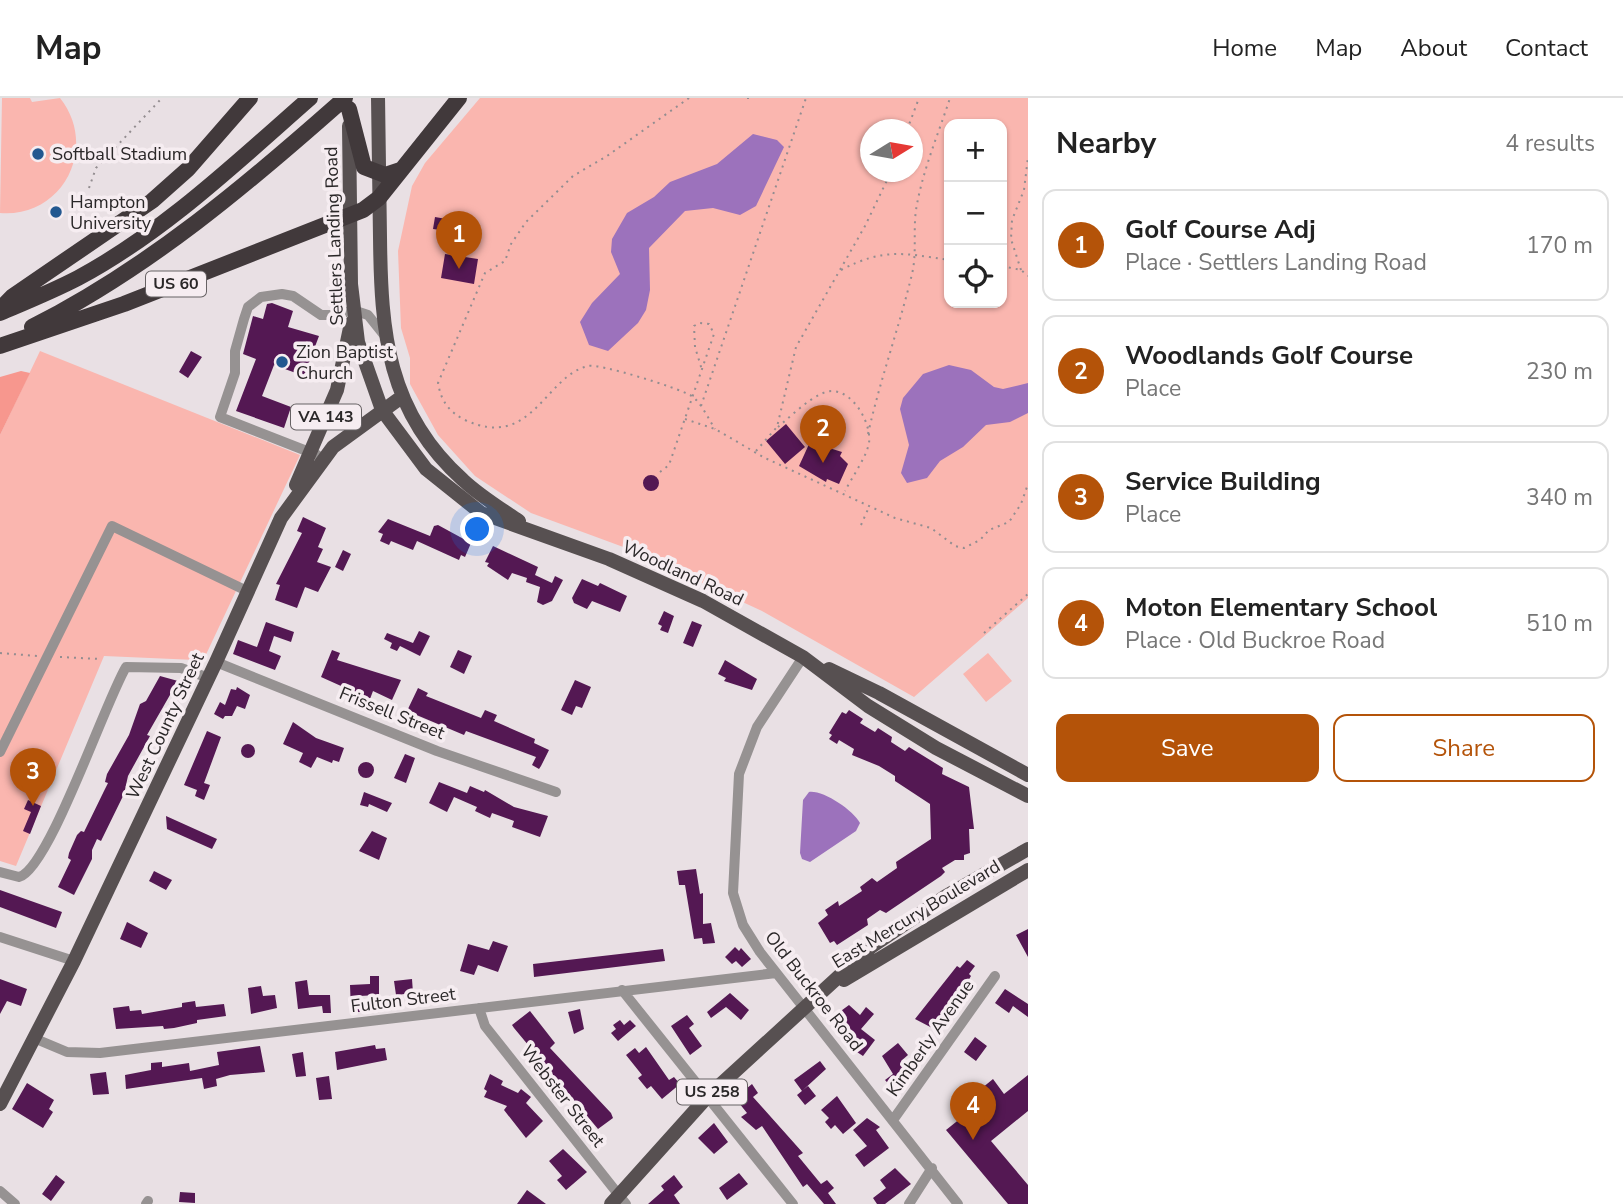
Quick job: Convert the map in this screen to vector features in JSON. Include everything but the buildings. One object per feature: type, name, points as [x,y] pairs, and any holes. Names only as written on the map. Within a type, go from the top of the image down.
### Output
[{"type":"highway","points":[[0,311],[13,296],[152,201],[188,169],[250,98]]},
{"type":"highway","points":[[0,311],[80,277],[145,235],[190,201],[310,98]]},
{"type":"highway","points":[[379,198],[459,98]]},
{"type":"highway","points":[[0,344],[73,307],[131,271],[211,212],[315,125],[348,102],[362,163],[379,174],[400,170]]},
{"type":"highway","name":"US 60","points":[[0,344],[124,304],[350,217],[379,198]]},
{"type":"main road","points":[[378,98],[384,335],[403,396]]},
{"type":"main road","name":"Settlers Landing Road","points":[[348,102],[353,310],[363,359],[382,410]]},
{"type":"main road","name":"VA 143","points":[[317,455],[337,390],[353,310]]},
{"type":"main road","name":"VA 143","points":[[317,455],[403,396]]},
{"type":"main road","name":"Woodland Road","points":[[403,396],[426,437],[461,479],[541,535]]},
{"type":"main road","name":"Woodland Road","points":[[382,410],[418,461],[464,503],[481,513],[609,559],[703,601],[803,657],[879,693],[1028,775]]},
{"type":"main road","name":"West County Street","points":[[0,1104],[74,961],[209,678],[281,519],[317,455]]},
{"type":"main road","name":"Woodland Road","points":[[803,657],[878,712],[936,748],[1028,796]]},
{"type":"main road","name":"East Mercury Boulevard","points":[[619,1201],[708,1096],[871,947],[899,927],[1028,849]]},
{"type":"main road","name":"East Mercury Boulevard","points":[[824,992],[1028,870]]},
{"type":"street","points":[[317,455],[220,417],[235,373],[237,340],[248,307],[270,294],[293,296],[321,315],[337,315],[353,310],[368,315],[384,335]]},
{"type":"street","points":[[0,752],[112,526],[247,591]]},
{"type":"street","name":"Old Buckroe Road","points":[[803,657],[757,727],[743,757],[738,784],[733,892],[748,935],[958,1204]]},
{"type":"street","name":"Frissell Street","points":[[216,662],[437,751],[556,792]]},
{"type":"street","points":[[0,872],[19,877],[32,869],[60,816],[125,667],[181,668],[209,678]]},
{"type":"street","points":[[0,937],[74,961]]},
{"type":"street","name":"Fulton Street","points":[[36,1039],[67,1052],[100,1053],[776,973]]},
{"type":"street","name":"Kimberly Avenue","points":[[893,1120],[995,976]]},
{"type":"street","points":[[622,990],[793,1204]]},
{"type":"street","name":"Webster Street","points":[[479,1008],[485,1026],[619,1201]]},
{"type":"street","points":[[909,1204],[932,1168]]},
{"type":"street","points":[[0,1191],[15,1204]]},
{"type":"path","points":[[89,188],[96,168],[162,98]]},
{"type":"path","points":[[689,98],[607,156],[573,176],[526,222],[511,244],[505,261],[485,273],[438,383],[443,401],[450,410],[484,426],[522,419],[572,374],[591,365],[602,365],[693,396],[715,429]]},
{"type":"path","points":[[700,407],[806,98]]},
{"type":"path","points":[[911,119],[919,98]]},
{"type":"path","points":[[844,493],[869,444],[880,381],[894,340],[916,255],[918,203],[950,98]]},
{"type":"path","points":[[1021,270],[1011,239],[1012,220],[1024,190],[1028,157]]},
{"type":"path","points":[[777,427],[796,346],[886,182]]},
{"type":"path","points":[[840,270],[867,256],[916,255],[944,259]]},
{"type":"path","points":[[1007,267],[1021,270],[1028,276]]},
{"type":"path","points":[[660,472],[669,465],[702,370],[714,334],[709,324],[699,323],[694,327],[693,334],[702,370]]},
{"type":"path","points":[[755,452],[777,427],[820,394],[830,391],[843,393],[853,400],[869,434]]},
{"type":"path","points":[[685,419],[715,429],[755,452],[895,518],[931,527],[955,547],[964,548],[979,540],[989,530],[1009,522],[1028,484]]},
{"type":"path","points":[[861,525],[869,506]]},
{"type":"path","points":[[984,633],[1028,594]]},
{"type":"shaded area","name":"Softball Stadium","points":[[2,98],[30,98],[32,102],[60,98],[71,117],[76,137],[75,157],[68,176],[57,192],[41,204],[22,212],[0,213]]},
{"type":"shaded area","points":[[480,98],[1028,98],[1028,598],[914,697],[762,611],[626,548],[531,513],[475,476],[438,435],[410,384],[410,358],[401,328],[398,251],[412,186],[425,163]]},
{"type":"shaded area","points":[[753,134],[777,140],[784,147],[756,206],[740,215],[713,208],[685,211],[649,248],[650,290],[646,310],[638,323],[608,351],[589,345],[580,322],[592,303],[620,274],[611,252],[612,239],[627,213],[654,197],[670,182],[717,164]]},
{"type":"shaded area","points":[[40,351],[300,455],[202,663],[196,660],[104,656],[16,866],[0,861],[0,435]]},
{"type":"shaded area","points":[[949,365],[971,370],[994,387],[1003,389],[1028,383],[1028,413],[1010,422],[986,425],[963,447],[940,461],[927,478],[907,483],[901,473],[909,445],[900,409],[903,398],[923,374]]},
{"type":"shaded area","points":[[21,371],[30,373],[0,435],[0,377]]},
{"type":"shaded area","points":[[988,653],[1012,681],[986,702],[963,674]]},
{"type":"shaded area","points":[[809,792],[822,794],[837,802],[860,823],[856,831],[810,862],[802,859],[800,853],[803,800]]},
{"type":"place","name":"Softball Stadium","points":[[38,154]]},
{"type":"place","name":"Hampton University","points":[[56,212]]},
{"type":"place","name":"Golf Course Adj","points":[[459,269]]},
{"type":"place","name":"Zion Baptist Church","points":[[282,362]]},
{"type":"place","name":"Woodlands Golf Course","points":[[823,463]]},
{"type":"place","name":"Service Building","points":[[33,806]]},
{"type":"place","name":"Moton Elementary School","points":[[973,1140]]}]
